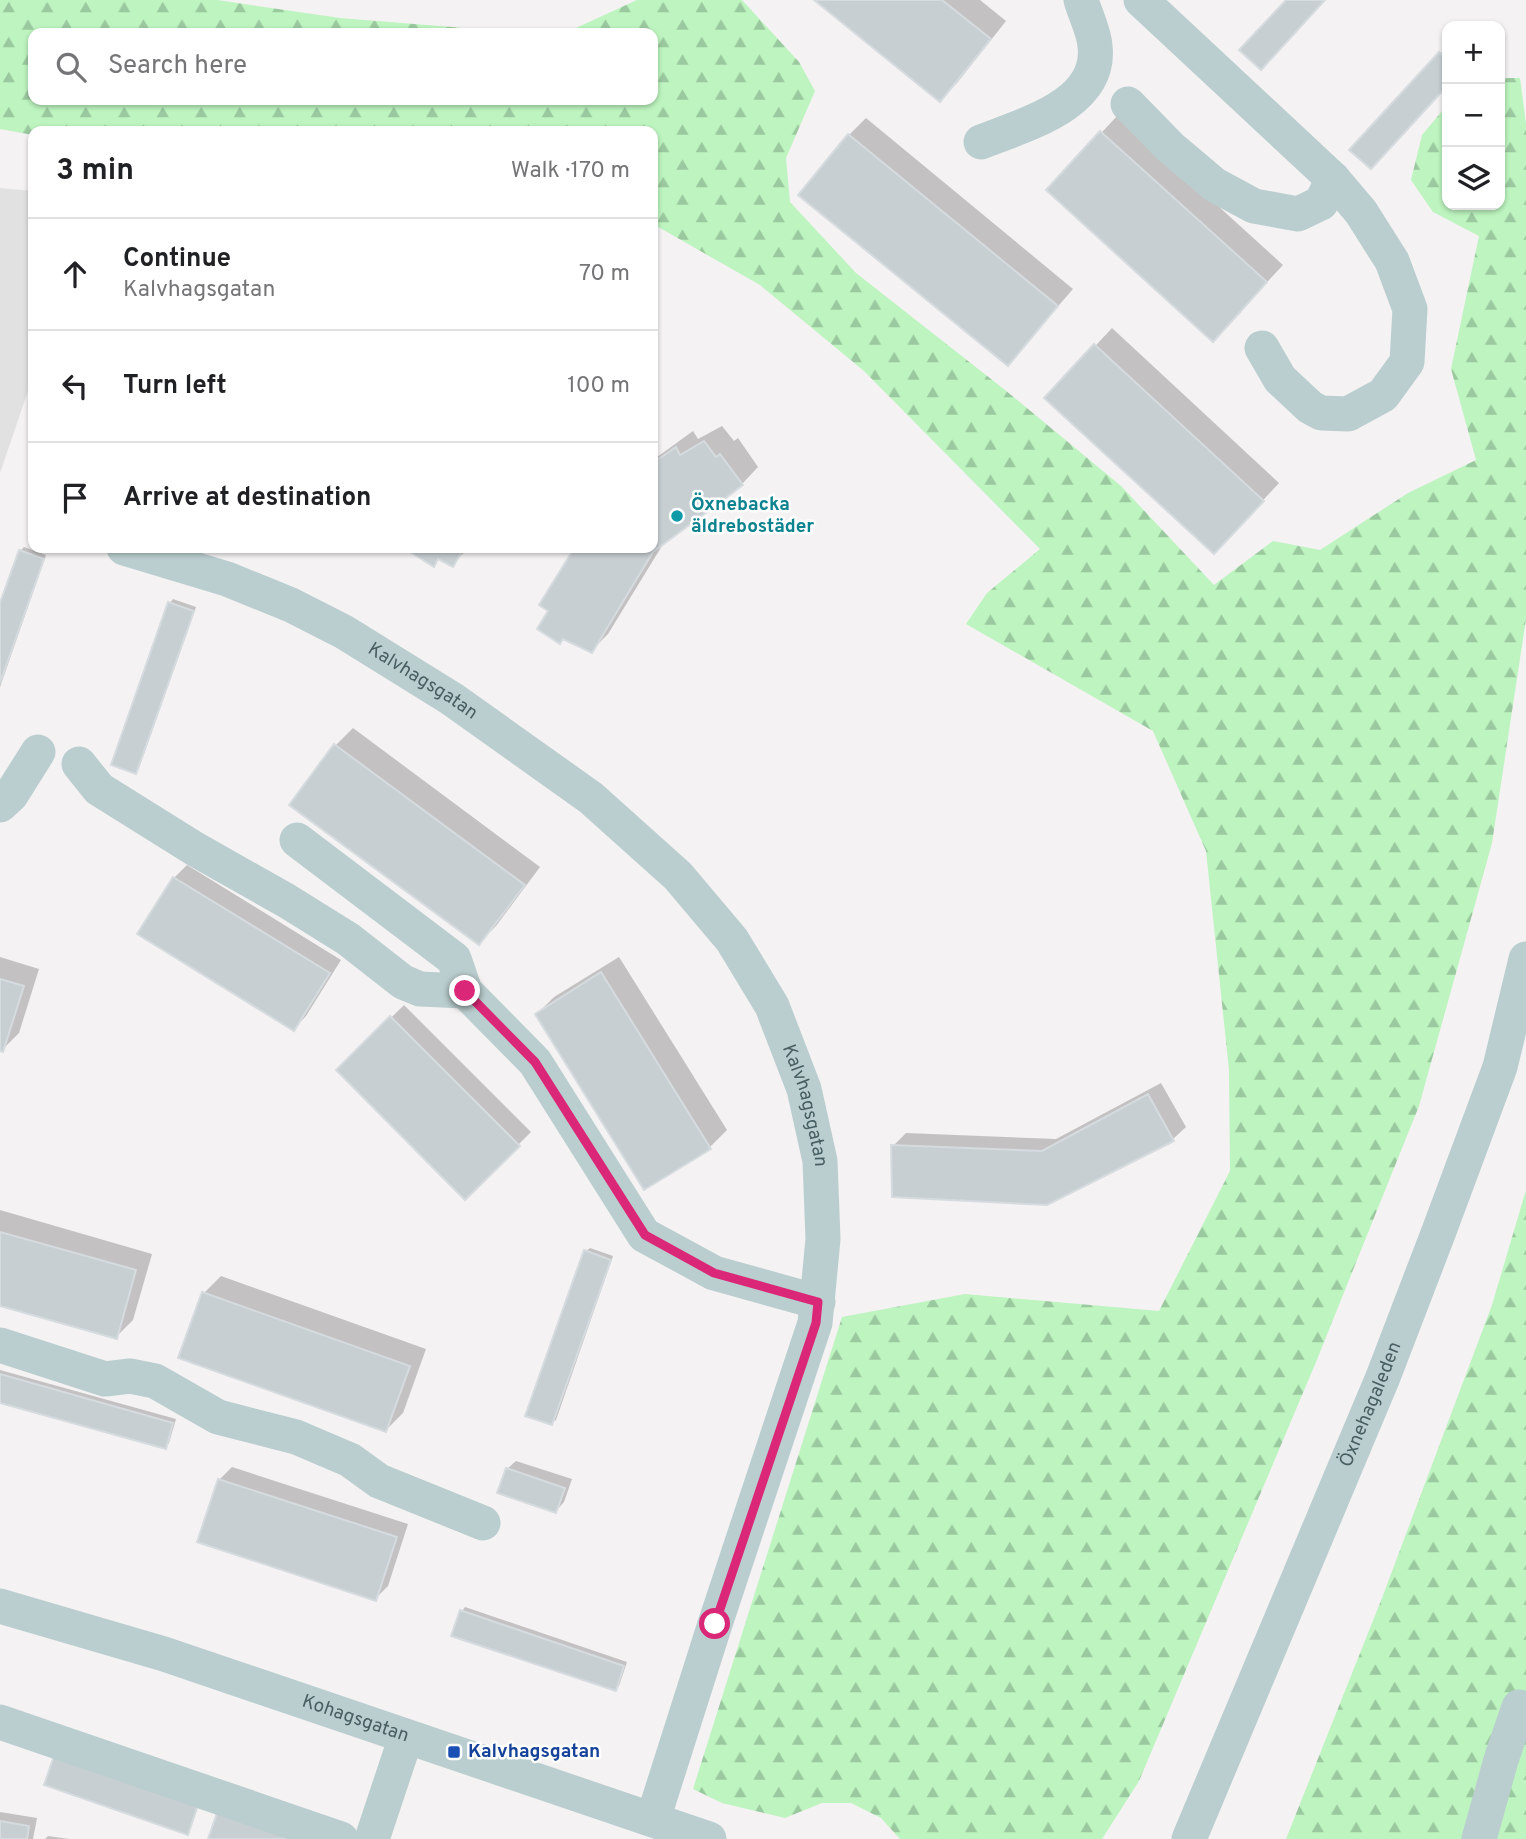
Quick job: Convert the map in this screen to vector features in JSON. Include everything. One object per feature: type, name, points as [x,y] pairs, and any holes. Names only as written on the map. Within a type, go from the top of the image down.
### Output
[{"type":"street","points":[[981,142],[1068,104],[1092,77],[1096,47],[1081,0]]},
{"type":"street","points":[[1140,0],[1333,179],[1361,212],[1392,261],[1410,309],[1407,362],[1384,395],[1348,414],[1321,413],[1310,407],[1280,379],[1262,348]]},
{"type":"street","points":[[1128,104],[1170,147],[1214,185],[1254,206],[1298,214],[1321,204],[1333,179]]},
{"type":"street","name":"Kalvhagsgatan","points":[[141,553],[227,579],[291,605],[344,632],[452,699],[591,798],[678,876],[732,940],[772,1006],[804,1089],[820,1161],[823,1239],[816,1323],[653,1819]]},
{"type":"street","points":[[0,805],[11,795],[38,752]]},
{"type":"street","points":[[79,764],[99,789],[194,849],[348,939],[403,982],[420,989],[465,991]]},
{"type":"street","points":[[297,840],[454,959],[465,991],[535,1062],[645,1235],[714,1273],[818,1302]]},
{"type":"street","name":"Öxnehagaleden","points":[[1189,1839],[1378,1390],[1439,1231],[1500,1067],[1526,959]]},
{"type":"street","points":[[0,1345],[105,1379],[130,1376],[155,1381],[218,1416],[296,1437],[350,1460],[379,1481],[483,1523]]},
{"type":"street","name":"Kohagsgatan","points":[[0,1606],[164,1654],[709,1839]]},
{"type":"street","points":[[1479,1839],[1501,1759],[1520,1707]]},
{"type":"street","points":[[0,1722],[341,1839]]},
{"type":"street","points":[[372,1839],[407,1737]]},
{"type":"shaded area","points":[[0,188],[28,191],[28,391],[0,473]]},
{"type":"green space","points":[[0,0],[217,0],[340,18],[463,28],[28,28],[28,105],[658,105],[658,28],[576,28],[637,0],[742,0],[799,62],[815,91],[786,158],[790,202],[856,273],[1005,390],[1121,486],[1214,585],[1273,541],[1320,550],[1408,493],[1476,460],[1451,369],[1479,236],[1433,212],[1411,180],[1422,135],[1442,111],[1442,210],[1505,210],[1505,78],[1520,78],[1526,124],[1526,619],[1492,843],[1419,1106],[1316,1362],[1139,1781],[1102,1839],[900,1839],[881,1818],[851,1803],[822,1803],[785,1818],[722,1803],[693,1789],[842,1317],[965,1294],[1159,1311],[1230,1171],[1229,1070],[1206,851],[1153,731],[966,624],[987,593],[1040,549],[864,371],[760,285],[658,227],[658,126],[28,126],[28,134],[0,129]]},
{"type":"green space","points":[[1526,1190],[1526,1839],[1286,1839],[1382,1598],[1492,1305]]},
{"type":"building","points":[[814,0],[942,0],[991,39],[940,102]]},
{"type":"building","points":[[1286,0],[1325,0],[1261,70],[1239,50]]},
{"type":"building","points":[[1439,52],[1442,55],[1442,91],[1371,169],[1349,150]]},
{"type":"building","points":[[1100,131],[1267,282],[1213,342],[1046,190]]},
{"type":"building","points":[[848,134],[1058,306],[1008,366],[798,195]]},
{"type":"building","points":[[1094,344],[1264,501],[1214,554],[1044,398]]},
{"type":"building","name":"Öxnebacka äldrebostäder","points":[[704,441],[716,457],[720,454],[743,485],[658,548],[658,460],[676,447],[680,455]]},
{"type":"building","points":[[19,550],[44,559],[0,683],[0,603]]},
{"type":"building","points":[[412,553],[461,553],[453,567],[438,559],[434,567]]},
{"type":"building","name":"Öxnebacka äldrebostäder","points":[[571,553],[652,553],[592,653],[563,639],[560,644],[537,629],[548,611],[539,605]]},
{"type":"building","points":[[168,602],[194,611],[136,774],[111,765]]},
{"type":"building","points":[[334,744],[525,885],[479,945],[289,805]]},
{"type":"building","points":[[173,877],[330,973],[294,1031],[137,934]]},
{"type":"building","points":[[601,972],[711,1149],[644,1190],[535,1014]]},
{"type":"building","points":[[0,979],[24,986],[3,1052],[0,1051]]},
{"type":"building","points":[[390,1016],[520,1146],[465,1200],[336,1070]]},
{"type":"building","points":[[1148,1094],[1174,1141],[1047,1205],[892,1197],[891,1145],[1042,1151]]},
{"type":"building","points":[[0,1232],[136,1270],[117,1339],[0,1306]]},
{"type":"building","points":[[584,1250],[611,1260],[552,1425],[525,1416]]},
{"type":"building","points":[[202,1292],[410,1366],[386,1432],[178,1358]]},
{"type":"building","points":[[0,1374],[173,1423],[166,1449],[0,1403]]},
{"type":"building","points":[[506,1468],[565,1488],[556,1513],[497,1493]]},
{"type":"building","points":[[218,1479],[397,1537],[376,1601],[197,1542]]},
{"type":"building","points":[[460,1610],[624,1666],[616,1691],[451,1636]]},
{"type":"building","points":[[54,1756],[198,1805],[188,1835],[44,1785]]},
{"type":"building","points":[[217,1813],[294,1839],[208,1839]]},
{"type":"building","points":[[0,1821],[29,1826],[27,1839],[0,1839]]},
{"type":"place","name":"Öxnebacka äldrebostäder","points":[[677,516]]},
{"type":"place","name":"Kalvhagsgatan","points":[[454,1752]]},
{"type":"route","points":[[465,991],[535,1062],[645,1235],[714,1273],[818,1302],[816,1323],[715,1624]]}]
